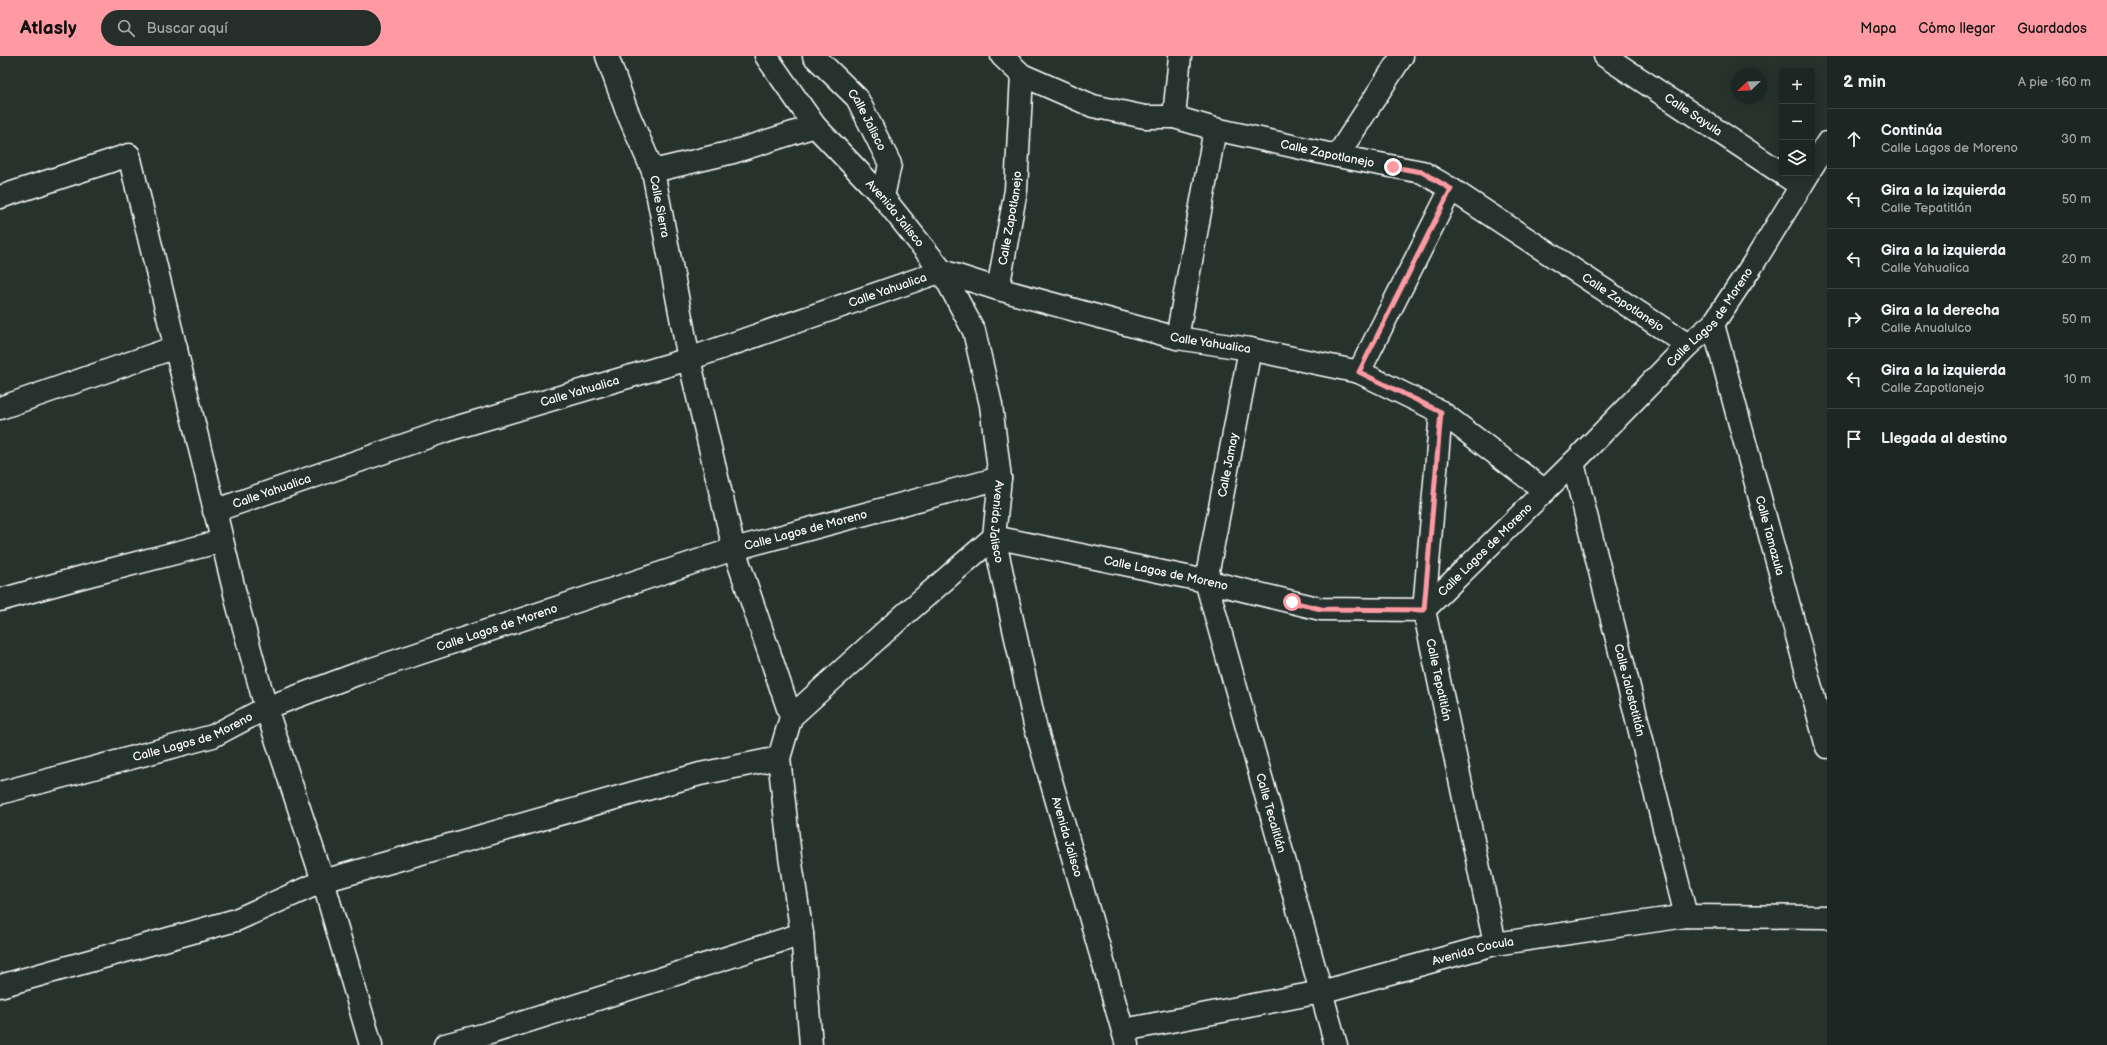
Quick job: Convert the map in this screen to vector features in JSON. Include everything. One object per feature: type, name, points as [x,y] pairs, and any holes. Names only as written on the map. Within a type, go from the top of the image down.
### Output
[{"type":"street","points":[[607,56],[626,109],[653,171]]},
{"type":"street","name":"Avenida Jalisco","points":[[766,56],[814,126],[883,198],[942,271],[974,331],[991,405],[1000,478],[994,537],[1035,725],[1126,1038]]},
{"type":"street","name":"Calle Jalisco","points":[[814,56],[857,98],[890,164],[883,198]]},
{"type":"street","name":"Calle Zapotlanejo","points":[[1002,56],[1022,75],[1093,106],[1145,117],[1174,117],[1216,129],[1337,156],[1422,172],[1451,189],[1688,345]]},
{"type":"street","points":[[1174,117],[1180,56]]},
{"type":"street","points":[[1337,156],[1402,56]]},
{"type":"street","name":"Calle Sayula","points":[[1605,56],[1779,159]]},
{"type":"street","name":"Calle Zapotlanejo","points":[[998,289],[1016,190],[1022,75]]},
{"type":"street","name":"Calle Sierra","points":[[791,717],[734,549],[689,359],[653,171],[733,152],[814,126]]},
{"type":"street","points":[[1177,338],[1216,129]]},
{"type":"street","name":"Calle Lagos de Moreno","points":[[1815,162],[1827,143]]},
{"type":"street","points":[[0,196],[129,155],[238,606],[266,708],[323,880],[371,1045]]},
{"type":"street","name":"Calle Lagos de Moreno","points":[[994,537],[1206,581],[1321,609],[1424,610],[1573,463],[1688,345],[1713,324],[1753,264],[1806,176]]},
{"type":"street","points":[[1359,372],[1451,189]]},
{"type":"street","name":"Calle Yahualica","points":[[214,511],[450,429],[689,359],[942,271],[998,289],[1177,338],[1250,349],[1359,372],[1441,412],[1545,491]]},
{"type":"street","name":"Calle Tamazula","points":[[1713,324],[1827,747]]},
{"type":"street","points":[[0,408],[176,347]]},
{"type":"street","name":"Calle Jamay","points":[[1206,581],[1250,349]]},
{"type":"street","name":"Calle Tepatitlán","points":[[1441,412],[1424,610],[1495,944]]},
{"type":"street","name":"Calle Jalostotitlán","points":[[1573,463],[1686,916]]},
{"type":"street","name":"Calle Lagos de Moreno","points":[[0,793],[213,736],[266,708],[356,674],[734,549],[1000,478]]},
{"type":"street","points":[[811,1045],[802,934],[790,857],[779,758],[791,717],[882,634],[994,537]]},
{"type":"street","points":[[0,600],[222,541]]},
{"type":"street","name":"Calle Tecalitlán","points":[[1206,581],[1336,1045]]},
{"type":"street","points":[[0,986],[236,920],[323,880],[700,774],[779,758]]},
{"type":"street","name":"Avenida Cocula","points":[[1126,1038],[1321,992],[1495,944],[1686,916],[1827,917]]},
{"type":"street","points":[[445,1045],[490,1033],[802,934]]},
{"type":"route","points":[[1292,602],[1321,609],[1424,610],[1441,412],[1359,372],[1451,189],[1422,172],[1393,167]]}]
